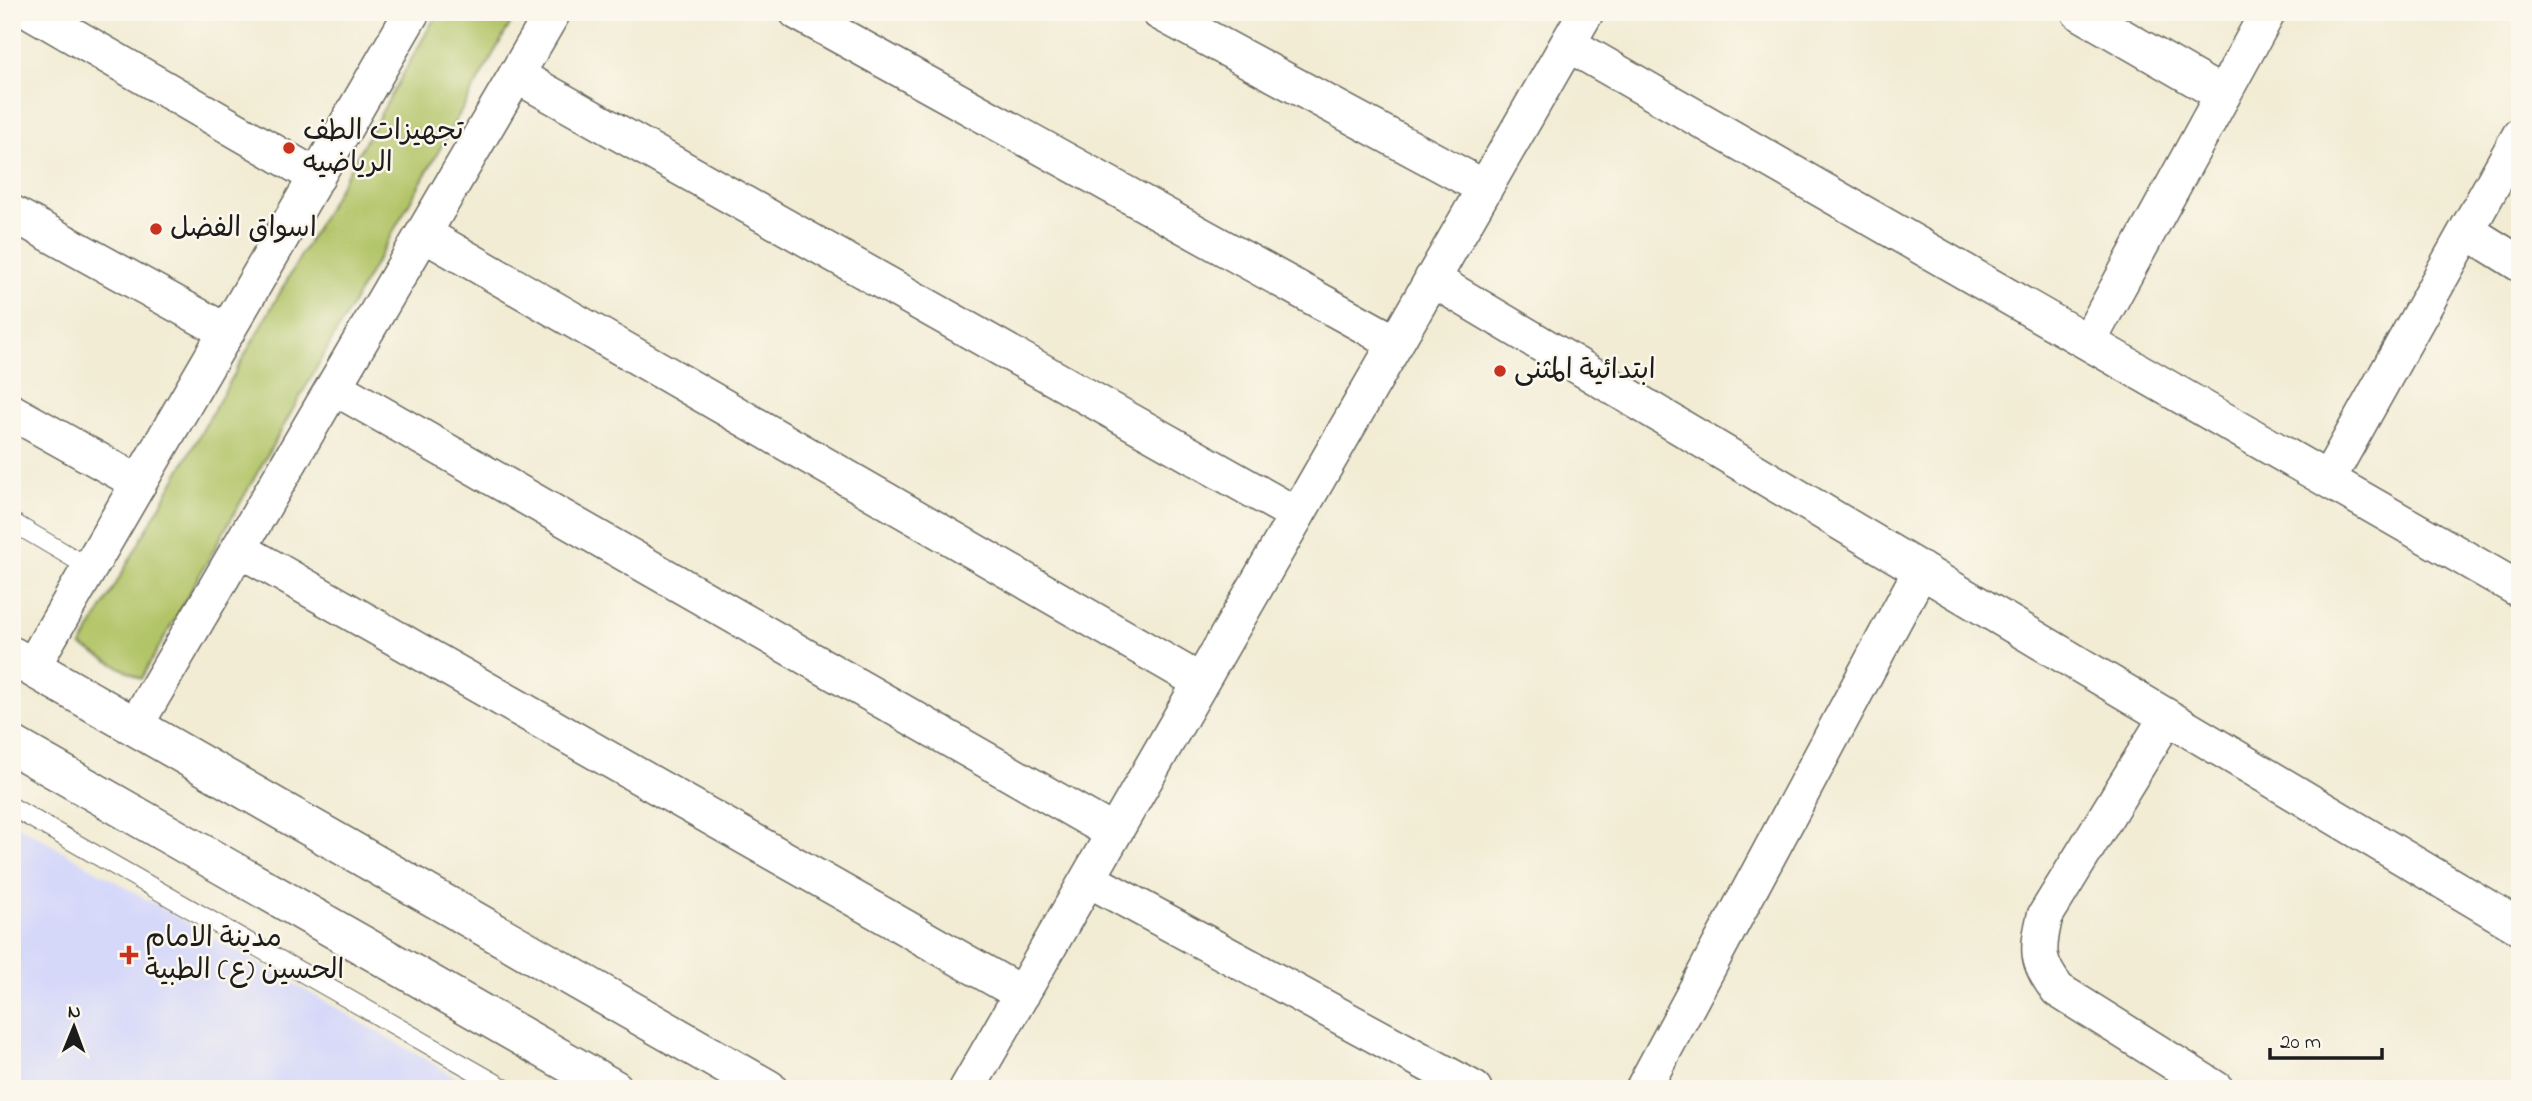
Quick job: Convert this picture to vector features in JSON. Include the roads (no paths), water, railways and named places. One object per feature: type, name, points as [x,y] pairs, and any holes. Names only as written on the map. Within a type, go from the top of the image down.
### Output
[{"type":"street","points":[[32,12],[317,177]]},
{"type":"street","points":[[412,12],[90,568],[22,662],[768,1089]]},
{"type":"street","points":[[135,726],[553,12]]},
{"type":"street","points":[[797,12],[1396,342]]},
{"type":"street","points":[[1159,12],[1485,188]]},
{"type":"street","points":[[967,1089],[1586,12]]},
{"type":"street","points":[[2079,12],[2223,94]]},
{"type":"street","points":[[2088,342],[2268,12]]},
{"type":"street","points":[[1568,44],[2520,590]]},
{"type":"street","points":[[516,75],[1297,515]]},
{"type":"street","points":[[2328,480],[2520,135]]},
{"type":"street","points":[[12,213],[227,331]]},
{"type":"street","points":[[2467,231],[2520,264]]},
{"type":"street","points":[[424,234],[1201,682]]},
{"type":"street","points":[[1432,279],[2520,927]]},
{"type":"street","points":[[334,387],[1114,833]]},
{"type":"street","points":[[12,412],[139,483]]},
{"type":"street","points":[[239,549],[1022,993]]},
{"type":"street","points":[[1643,1089],[1921,570]]},
{"type":"street","points":[[2167,717],[2045,916],[2039,954],[2045,973],[2059,990],[2216,1089]]},
{"type":"street","points":[[12,745],[597,1085]]},
{"type":"street","points":[[1088,879],[1474,1089]]},
{"type":"lane","points":[[12,522],[90,568]]},
{"type":"lane","points":[[12,807],[506,1089]]},
{"type":"place","name":"تجهيزات الطف الرياضيه","points":[[289,148]]},
{"type":"place","name":"اسواق الفضل","points":[[156,229]]},
{"type":"place","name":"ابتدائية المثنى","points":[[1500,371]]},
{"type":"place","name":"مدينة الامام الحسين (ع) الطبية","points":[[129,955]]}]
